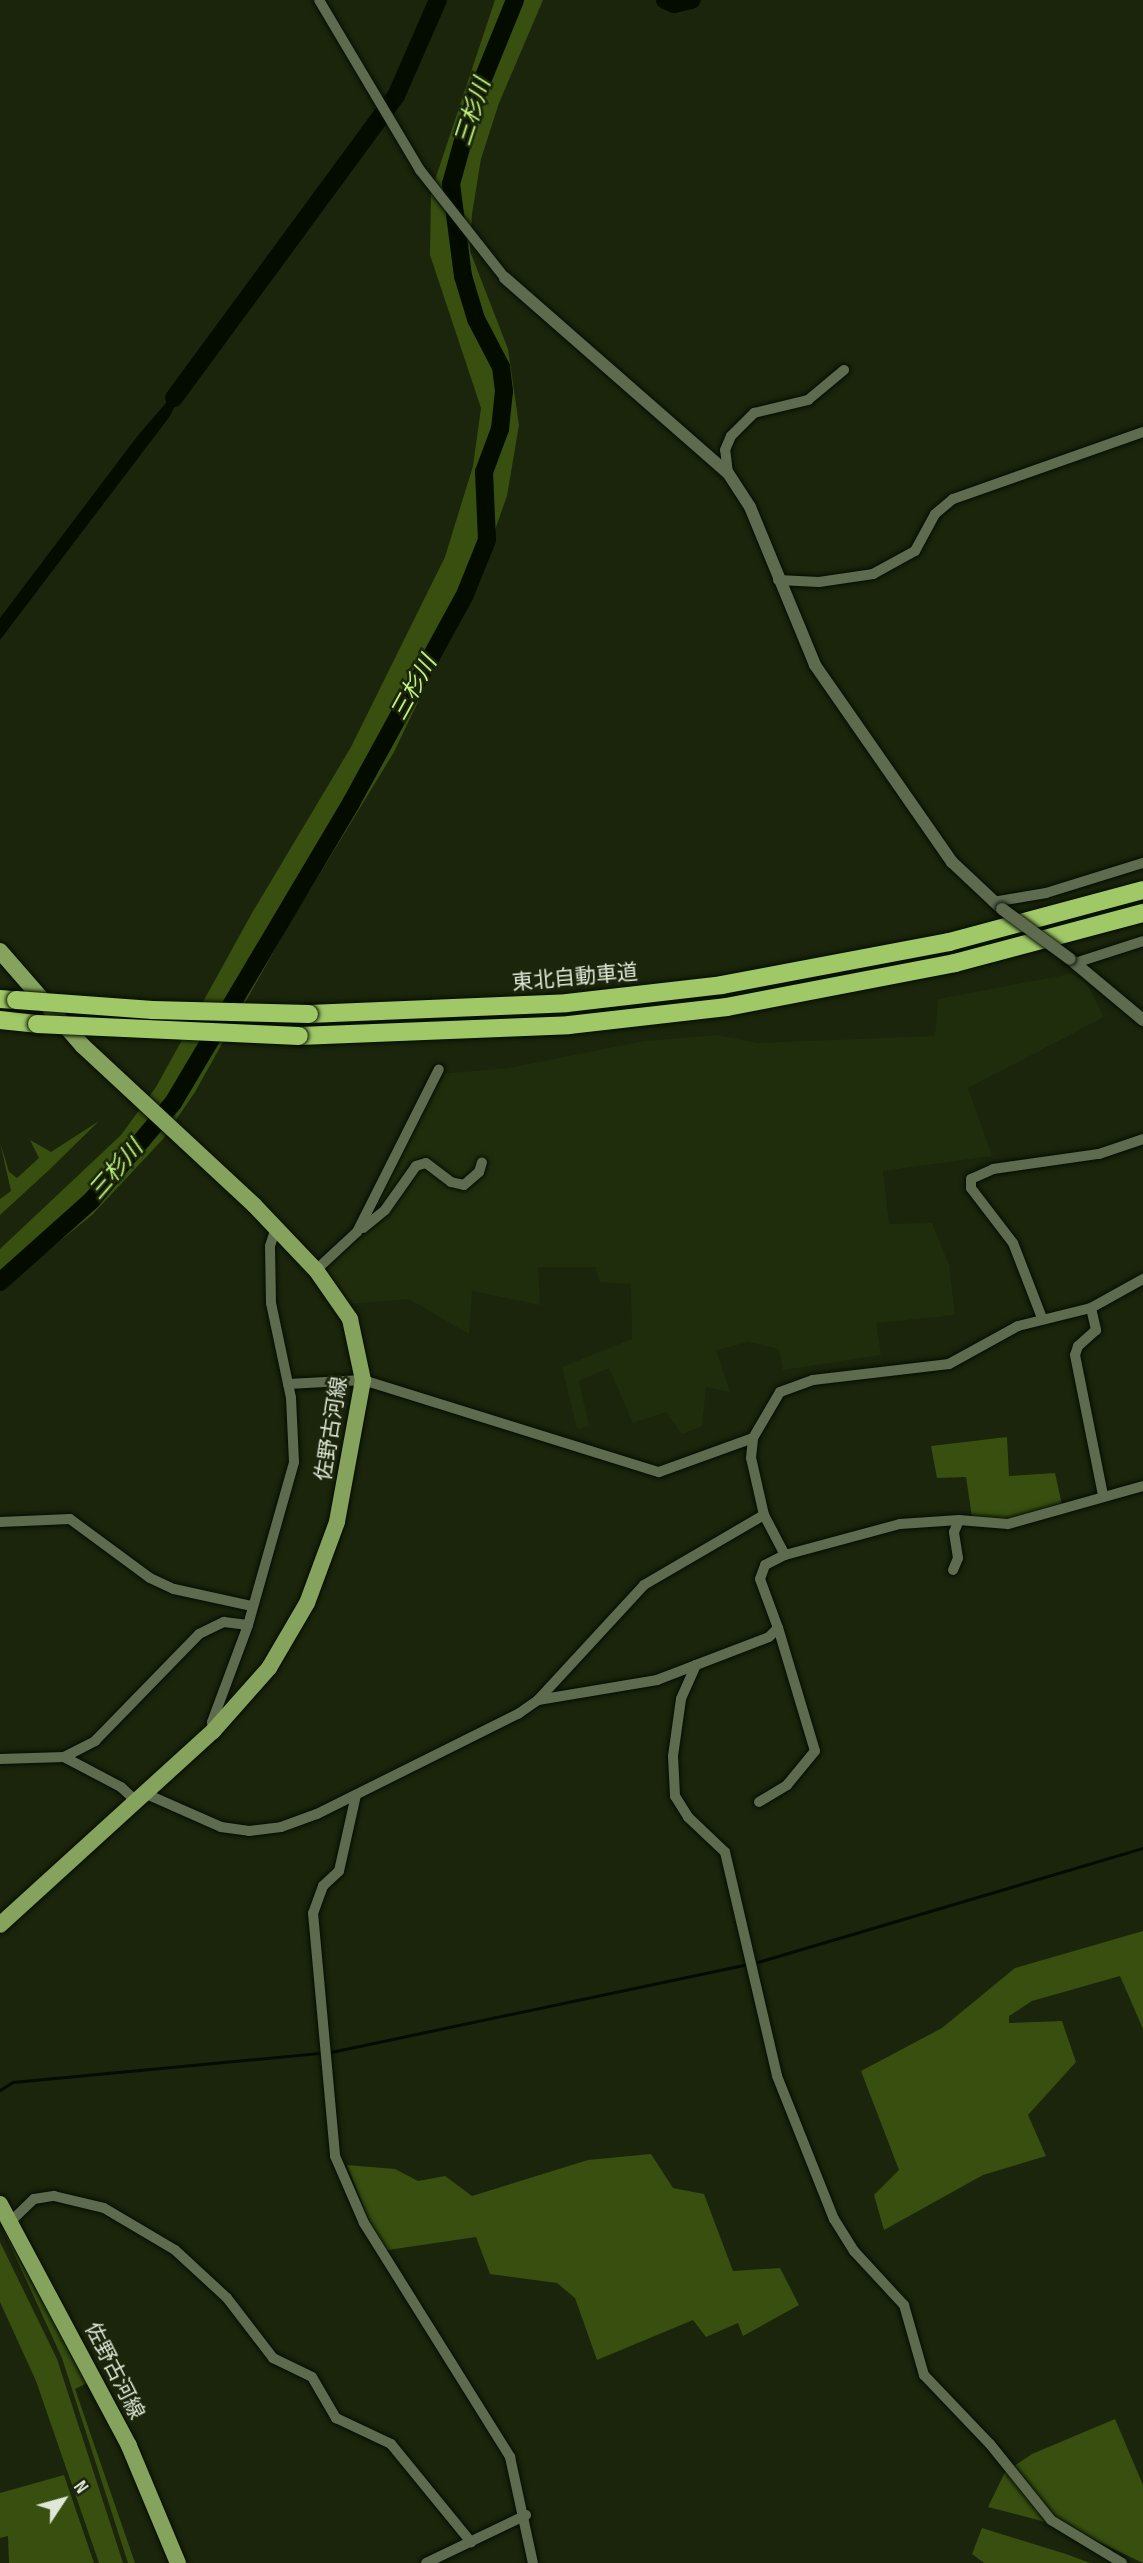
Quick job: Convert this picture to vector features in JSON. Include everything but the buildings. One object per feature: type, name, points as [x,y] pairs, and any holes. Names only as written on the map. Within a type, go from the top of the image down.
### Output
[{"type":"highway","name":"東北自動車道","points":[[8,999],[153,1010],[309,1014],[567,1003],[722,985],[949,942],[1143,890]]},
{"type":"highway","points":[[0,1020],[299,1036],[569,1025],[727,1007],[955,963],[1143,913]]},
{"type":"main road","name":"佐野古河線","points":[[0,951],[59,1021],[276,1228],[316,1270],[350,1319],[363,1380],[337,1522],[315,1584],[269,1668],[213,1731],[0,1926]]},
{"type":"main road","name":"佐野古河線","points":[[0,2204],[129,2446],[178,2563]]},
{"type":"street","points":[[319,0],[420,170],[505,278],[728,473],[750,507],[806,649],[825,681],[952,862],[997,905],[1072,961],[1143,1020]]},
{"type":"street","points":[[728,473],[725,450],[731,436],[754,413],[808,400],[844,370]]},
{"type":"street","points":[[778,580],[819,582],[873,574],[915,551],[935,514],[953,499],[1143,432]]},
{"type":"street","points":[[997,905],[1143,863]]},
{"type":"street","points":[[1072,961],[1143,941]]},
{"type":"street","points":[[357,1233],[439,1069]]},
{"type":"street","points":[[1042,1318],[1013,1243],[971,1188],[971,1179],[993,1169],[1099,1154],[1143,1139]]},
{"type":"street","points":[[316,1270],[385,1210],[416,1167],[426,1163],[451,1182],[464,1185],[479,1172],[481,1162]]},
{"type":"street","points":[[213,1731],[218,1702],[248,1625],[294,1462],[288,1384],[271,1303],[270,1246],[276,1228]]},
{"type":"street","points":[[785,1555],[764,1515],[751,1458],[753,1438],[780,1392],[797,1383],[949,1364],[1042,1318],[1091,1308],[1143,1279]]},
{"type":"street","points":[[1091,1308],[1096,1330],[1078,1346],[1075,1355],[1103,1494]]},
{"type":"street","points":[[288,1384],[363,1380],[650,1471],[683,1467],[753,1438]]},
{"type":"street","points":[[759,1802],[787,1785],[815,1751],[761,1578],[765,1565],[785,1555],[878,1528],[959,1520],[1008,1524],[1088,1503],[1103,1494],[1143,1486]]},
{"type":"street","points":[[64,1757],[140,1797],[221,1828],[249,1831],[281,1827],[356,1795],[416,1761],[493,1728],[538,1700],[644,1585],[764,1515]]},
{"type":"street","points":[[0,1522],[70,1519],[162,1584],[252,1606]]},
{"type":"street","points":[[953,1570],[958,1558],[954,1532],[959,1520]]},
{"type":"street","points":[[0,1759],[64,1757],[94,1741],[200,1634],[224,1622],[248,1625]]},
{"type":"street","points":[[538,1700],[657,1680],[769,1637],[778,1628]]},
{"type":"street","points":[[696,1665],[681,1699],[673,1756],[675,1796],[688,1817],[726,1852],[777,2076],[834,2219],[855,2251],[904,2305],[924,2375],[990,2444],[1051,2520],[1122,2563]]},
{"type":"street","points":[[356,1795],[339,1871],[323,1886],[313,1913],[335,2156],[364,2224],[510,2457],[526,2515],[533,2563]]},
{"type":"street","points":[[10,2222],[34,2199],[54,2196],[104,2208],[175,2250],[227,2298],[272,2358],[312,2377],[336,2418],[391,2444],[471,2542]]},
{"type":"street","points":[[426,2563],[526,2515]]},
{"type":"shaded area","points":[[188,378],[170,416],[0,640],[0,618],[139,434]]},
{"type":"shaded area","points":[[1071,974],[1086,982],[1104,1017],[968,1088],[992,1156],[883,1171],[889,1224],[932,1223],[949,1265],[955,1315],[876,1323],[881,1355],[783,1370],[779,1349],[748,1342],[716,1350],[730,1392],[706,1387],[702,1426],[682,1434],[666,1412],[633,1423],[609,1368],[579,1381],[589,1426],[577,1429],[562,1367],[632,1339],[631,1284],[600,1282],[595,1267],[538,1267],[540,1305],[472,1291],[469,1334],[409,1299],[350,1304],[328,1274],[327,1267],[361,1234],[440,1074],[509,1068],[644,1041],[717,1035],[757,1043],[935,1036],[938,999]]},
{"type":"green space","points":[[495,0],[543,0],[499,103],[481,159],[472,214],[470,251],[508,349],[519,425],[507,496],[480,572],[394,752],[288,926],[195,1092],[163,1139],[92,1215],[0,1289],[0,1249],[121,1135],[156,1087],[252,913],[351,747],[445,557],[473,466],[481,408],[430,255],[431,192]]},
{"type":"green space","points":[[99,1121],[0,1215],[0,1199],[11,1191],[0,1142],[9,1172],[17,1178],[39,1158],[30,1140],[51,1152]]},
{"type":"green space","points":[[1007,1437],[1009,1476],[1055,1473],[1062,1505],[1010,1519],[972,1517],[966,1477],[937,1478],[931,1446]]},
{"type":"green space","points":[[1143,1931],[1143,2029],[1120,1976],[1032,2001],[1009,2016],[1009,2023],[1062,2021],[1076,2062],[1028,2115],[1046,2156],[983,2175],[884,2230],[874,2195],[899,2170],[861,2071],[942,2028],[1015,1968]]},
{"type":"green space","points":[[651,2154],[673,2188],[704,2194],[733,2271],[780,2268],[799,2305],[743,2336],[738,2323],[706,2337],[693,2320],[597,2360],[575,2298],[557,2283],[490,2274],[476,2237],[381,2251],[347,2165],[395,2169],[418,2181],[445,2176],[472,2196],[588,2160]]},
{"type":"green space","points":[[0,2223],[87,2383],[75,2389],[135,2563],[128,2563],[62,2358]]},
{"type":"green space","points":[[0,2242],[57,2359],[123,2563],[99,2563],[36,2381],[0,2302]]},
{"type":"green space","points":[[1115,2419],[1143,2485],[1143,2563],[1072,2529],[988,2507],[1005,2472],[1032,2454]]},
{"type":"green space","points":[[64,2475],[94,2563],[9,2563],[8,2536],[0,2538],[0,2493]]},
{"type":"green space","points":[[982,2528],[1090,2563],[984,2563],[972,2554]]},
{"type":"waterway","points":[[174,398],[396,96],[438,0]]},
{"type":"waterway","name":"三杉川","points":[[0,1282],[91,1201],[173,1103],[351,803],[464,597],[487,540],[484,472],[500,429],[504,391],[501,367],[476,319],[463,276],[451,184],[474,101],[515,0]]},
{"type":"waterway","points":[[665,0],[674,4],[692,0]]},
{"type":"waterway","points":[[758,1962],[1143,1848]]},
{"type":"waterway","points":[[331,2052],[748,1964]]},
{"type":"waterway","points":[[0,2090],[13,2082],[321,2053]]}]
